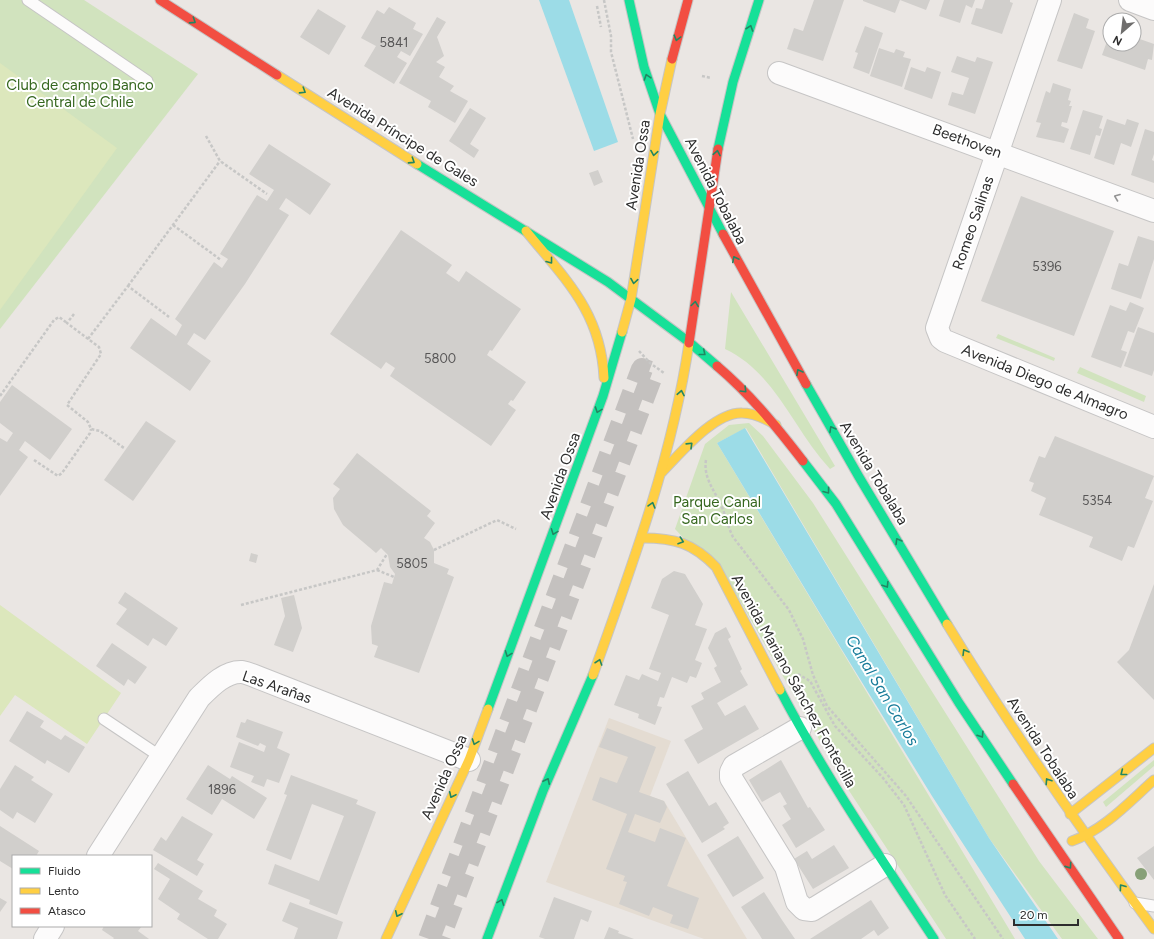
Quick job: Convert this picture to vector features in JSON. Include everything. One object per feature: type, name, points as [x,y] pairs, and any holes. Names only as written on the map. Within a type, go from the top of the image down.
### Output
[{"type":"main road","name":"Avenida Príncipe de Gales","points":[[160,0],[422,167],[526,230],[631,299]]},
{"type":"main road","name":"Avenida Tobalaba","points":[[629,0],[644,67],[660,114],[740,267],[859,477],[985,686],[1085,836],[1154,929]]},
{"type":"main road","name":"Avenida Ossa","points":[[386,939],[469,760],[603,396],[631,299],[660,114],[675,46],[688,0]]},
{"type":"main road","points":[[487,939],[543,791],[587,693],[642,538],[662,472],[683,386],[708,205],[718,150],[733,82],[759,0]]},
{"type":"main road","points":[[526,230],[589,313],[600,337],[604,367],[603,396]]},
{"type":"main road","points":[[631,299],[689,342],[744,389],[776,425],[836,504],[959,703],[1046,834],[1119,939]]},
{"type":"main road","points":[[662,472],[700,435],[714,425],[738,413],[758,417],[776,425]]},
{"type":"main road","name":"Avenida Mariano Sánchez Fontecilla","points":[[642,538],[676,539],[696,547],[716,567],[800,728],[885,865],[934,939]]},
{"type":"main road","points":[[1070,814],[1154,748]]},
{"type":"main road","points":[[1046,834],[1062,840],[1074,841],[1085,836],[1102,825],[1154,780]]},
{"type":"street","name":"Romeo Salinas","points":[[938,333],[938,322],[1050,0]]},
{"type":"street","points":[[1130,0],[1154,9]]},
{"type":"street","name":"Beethoven","points":[[779,73],[1154,211]]},
{"type":"street","name":"Avenida Diego de Almagro","points":[[938,333],[941,338],[949,343],[1154,427]]},
{"type":"street","name":"Las Arañas","points":[[99,855],[199,698],[221,678],[232,674],[242,672],[469,760]]},
{"type":"street","points":[[800,728],[734,766],[731,772],[731,778],[786,867],[797,902],[804,909],[812,910],[885,865]]},
{"type":"street","points":[[45,939],[52,927]]},
{"type":"lane","points":[[28,0],[147,82]]},
{"type":"lane","points":[[104,719],[161,757]]},
{"type":"lane","points":[[1134,903],[1154,906]]},
{"type":"path","points":[[604,0],[612,36],[610,52],[634,142]]},
{"type":"path","points":[[597,6],[601,27]]},
{"type":"path","points":[[702,76],[711,78]]},
{"type":"path","points":[[206,136],[220,161],[268,194]]},
{"type":"path","points":[[88,339],[220,161]]},
{"type":"path","points":[[173,225],[221,260]]},
{"type":"path","points":[[128,286],[169,317]]},
{"type":"path","points":[[67,323],[74,314]]},
{"type":"path","points":[[0,396],[54,320],[59,317],[99,347],[100,356],[67,403],[68,408],[88,422],[91,429],[90,433],[58,476],[34,460]]},
{"type":"path","points":[[622,333],[650,363],[683,386]]},
{"type":"path","points":[[714,425],[716,438],[706,459],[705,467],[709,483],[722,509],[727,526],[733,537],[788,610],[802,639],[813,676],[827,706],[906,796],[1003,939]]},
{"type":"path","points":[[91,429],[100,432],[124,448]]},
{"type":"path","points":[[434,550],[497,520],[516,529]]},
{"type":"path","points":[[377,570],[387,554]]},
{"type":"path","points":[[241,605],[377,570],[394,577]]},
{"type":"path","points":[[796,674],[810,681],[835,726],[904,804],[944,895],[975,939]]},
{"type":"shaded area","points":[[609,718],[671,741],[650,796],[664,801],[747,939],[704,939],[546,882]]},
{"type":"green space","name":"Club de campo Banco Central de Chile","points":[[0,0],[84,0],[198,74],[0,329]]},
{"type":"green space","points":[[0,63],[117,148],[0,310]]},
{"type":"green space","points":[[731,292],[835,466],[830,469],[817,454],[771,387],[742,359],[725,349]]},
{"type":"green space","points":[[998,334],[1055,358],[1054,361],[996,338]]},
{"type":"green space","points":[[1080,367],[1146,396],[1144,402],[1077,373]]},
{"type":"green space","name":"Parque Canal San Carlos","points":[[749,423],[763,436],[813,503],[1039,861],[1098,939],[1062,939],[989,838],[746,428],[717,443],[1015,939],[946,939],[844,783],[736,594],[675,529],[705,444],[729,425]]},
{"type":"green space","points":[[0,605],[121,693],[87,744],[15,695],[0,716]]},
{"type":"green space","points":[[1154,760],[1154,766],[1106,807],[1103,802]]},
{"type":"water","points":[[539,0],[569,0],[618,142],[594,151]]},
{"type":"water","name":"Canal San Carlos","points":[[745,428],[989,838],[1058,939],[1025,939],[932,796],[839,645],[717,443]]},
{"type":"building","points":[[814,0],[844,0],[823,61],[787,49],[794,28],[803,31]]},
{"type":"building","points":[[863,0],[900,0],[895,13]]},
{"type":"building","points":[[900,0],[930,0],[926,10]]},
{"type":"building","points":[[944,0],[975,0],[972,8],[966,5],[960,23],[939,16]]},
{"type":"building","points":[[985,0],[1010,0],[1010,2],[1013,3],[1002,34],[971,24],[976,8],[982,9]]},
{"type":"building","points":[[389,7],[416,23],[413,29],[423,34],[410,56],[401,51],[397,57],[407,63],[394,84],[364,66],[376,46],[361,38],[377,10],[384,14]]},
{"type":"building","points":[[318,9],[346,26],[329,55],[300,37]]},
{"type":"building","points":[[1074,13],[1089,19],[1086,28],[1095,31],[1082,69],[1057,61]]},
{"type":"building","points":[[437,17],[446,22],[437,37],[444,56],[436,62],[445,67],[439,77],[454,86],[450,91],[468,101],[455,123],[428,107],[431,101],[399,83]]},
{"type":"building","points":[[865,26],[883,33],[869,74],[853,68],[858,53],[855,52]]},
{"type":"building","points":[[1142,40],[1154,44],[1152,60],[1148,59],[1145,70],[1102,55],[1103,52],[1142,52]]},
{"type":"building","points":[[879,48],[894,53],[896,49],[905,52],[903,57],[911,59],[902,87],[870,76]]},
{"type":"building","points":[[957,56],[975,62],[977,57],[993,62],[975,114],[948,105],[952,92],[963,95],[969,78],[951,72]]},
{"type":"building","points":[[911,67],[925,72],[927,67],[941,72],[932,99],[904,89]]},
{"type":"building","points":[[1053,83],[1071,89],[1068,100],[1071,101],[1069,106],[1072,106],[1067,123],[1062,122],[1061,126],[1069,129],[1064,143],[1036,137],[1041,123],[1036,122],[1046,91],[1050,93]]},
{"type":"building","points":[[470,108],[486,118],[470,144],[479,150],[474,158],[449,141]]},
{"type":"building","points":[[1083,110],[1103,116],[1099,128],[1102,129],[1100,136],[1096,135],[1090,155],[1070,149]]},
{"type":"building","points":[[1107,119],[1125,125],[1127,119],[1139,123],[1131,147],[1121,143],[1114,165],[1094,158]]},
{"type":"building","points":[[1145,129],[1154,132],[1154,154],[1152,160],[1154,161],[1154,183],[1131,175]]},
{"type":"building","points":[[269,144],[331,184],[310,215],[286,198],[279,209],[289,215],[245,284],[205,340],[194,333],[187,344],[211,361],[190,391],[130,348],[151,318],[176,336],[182,325],[175,319],[214,262],[222,268],[228,259],[220,254],[257,195],[267,201],[274,190],[249,174]]},
{"type":"building","points":[[598,170],[603,182],[594,186],[589,173]]},
{"type":"building","points":[[1021,196],[1114,231],[1074,336],[981,301]]},
{"type":"building","points":[[401,230],[452,265],[446,273],[459,282],[466,271],[521,309],[492,351],[490,350],[487,355],[526,382],[513,401],[511,400],[508,404],[516,410],[491,446],[390,376],[395,368],[386,362],[381,369],[330,334]]},
{"type":"building","points":[[1138,236],[1154,241],[1154,259],[1141,299],[1111,289],[1119,263],[1128,266]]},
{"type":"building","points":[[1130,302],[1144,308],[1134,333],[1128,331],[1121,350],[1127,352],[1121,368],[1091,357],[1110,305],[1126,311]]},
{"type":"building","points":[[1138,327],[1154,333],[1154,370],[1152,376],[1124,366]]},
{"type":"building","points":[[12,385],[72,429],[50,460],[25,441],[19,450],[28,457],[0,496],[0,438],[7,442],[13,433],[0,423],[0,402]]},
{"type":"building","points":[[146,421],[176,441],[133,501],[104,480]]},
{"type":"building","points":[[1055,436],[1154,476],[1145,498],[1153,501],[1134,548],[1128,546],[1122,561],[1089,547],[1093,537],[1039,515],[1046,498],[1031,491],[1034,483],[1029,481],[1039,456],[1045,458]]},
{"type":"building","points":[[357,453],[431,511],[427,516],[435,523],[424,538],[430,542],[434,550],[434,563],[449,569],[447,574],[454,577],[419,673],[374,657],[378,646],[372,644],[371,626],[384,582],[392,584],[395,574],[390,567],[388,555],[381,548],[376,553],[343,525],[334,509],[333,498],[340,489],[333,484]]},
{"type":"building","points":[[251,553],[258,555],[256,563],[249,561]]},
{"type":"building","points":[[674,571],[685,574],[703,604],[695,625],[707,629],[695,660],[702,663],[696,678],[690,676],[687,683],[672,677],[664,698],[660,697],[657,706],[662,707],[655,725],[638,718],[639,714],[614,705],[626,675],[639,680],[642,674],[658,681],[661,673],[649,669],[669,615],[651,608],[662,579]]},
{"type":"building","points":[[1154,584],[1154,700],[1117,662],[1129,650]]},
{"type":"building","points":[[125,592],[178,628],[166,646],[153,638],[148,646],[116,624],[127,609],[118,603]]},
{"type":"building","points":[[294,595],[302,628],[293,652],[274,645],[285,616],[281,598]]},
{"type":"building","points":[[726,627],[731,637],[728,639],[742,669],[740,671],[748,685],[717,703],[725,716],[745,705],[759,729],[698,764],[684,740],[703,729],[691,706],[704,699],[701,693],[721,682],[714,668],[717,666],[708,648],[715,633]]},
{"type":"building","points":[[112,643],[147,667],[135,684],[128,679],[124,686],[96,666]]},
{"type":"building","points":[[27,711],[44,721],[40,727],[61,740],[65,735],[85,747],[69,773],[47,760],[45,764],[9,741]]},
{"type":"building","points":[[247,719],[283,732],[277,748],[290,754],[279,783],[267,779],[264,787],[251,782],[254,776],[230,767],[239,742],[264,752],[266,746],[260,743],[258,746],[236,737],[241,722],[245,723]]},
{"type":"building","points":[[607,728],[656,747],[639,792],[664,801],[667,807],[660,823],[635,814],[628,832],[655,842],[660,828],[686,838],[667,886],[699,898],[688,929],[670,923],[673,915],[653,907],[649,916],[619,904],[627,882],[623,881],[625,876],[606,869],[627,814],[592,800],[600,777],[617,783],[628,757],[599,747]]},
{"type":"building","points":[[781,760],[808,808],[810,807],[825,830],[796,848],[782,825],[791,819],[783,806],[787,804],[780,792],[762,802],[749,780]]},
{"type":"building","points":[[15,765],[34,777],[31,780],[53,794],[35,823],[17,812],[13,819],[0,810],[0,789]]},
{"type":"building","points":[[208,765],[230,779],[232,776],[267,798],[254,819],[222,799],[212,815],[186,799]]},
{"type":"building","points":[[688,771],[709,806],[716,802],[729,823],[723,827],[725,829],[702,843],[666,784]]},
{"type":"building","points":[[291,775],[358,800],[356,804],[376,812],[337,915],[309,904],[310,900],[268,884],[275,864],[319,881],[344,816],[312,804],[291,860],[266,850],[287,795],[284,794]]},
{"type":"building","points":[[182,816],[213,834],[197,860],[204,864],[197,876],[153,850],[161,837],[166,841]]},
{"type":"building","points":[[0,826],[39,851],[37,855],[12,855],[12,868],[0,861]]},
{"type":"building","points":[[738,836],[764,878],[733,897],[707,855]]},
{"type":"building","points":[[834,845],[849,868],[813,889],[794,859],[807,851],[812,859]]},
{"type":"building","points":[[1154,846],[1154,880],[1137,858]]},
{"type":"building","points":[[158,863],[203,891],[198,899],[217,910],[214,916],[227,924],[218,939],[208,939],[177,919],[180,914],[158,899],[170,879],[154,869]]},
{"type":"building","points":[[764,892],[795,939],[762,939],[741,907]]},
{"type":"building","points":[[554,897],[592,911],[588,922],[581,919],[574,939],[545,939],[539,937]]},
{"type":"building","points":[[0,898],[7,902],[0,912]]},
{"type":"building","points":[[871,900],[889,928],[878,936],[874,930],[861,939],[810,939]]},
{"type":"building","points":[[290,902],[343,922],[337,939],[294,939],[298,928],[282,921]]},
{"type":"building","points":[[104,927],[141,927],[138,931],[149,939],[113,939],[114,938],[102,930]]},
{"type":"building","points":[[609,927],[619,931],[618,933],[634,939],[604,939]]},
{"type":"tunnel","points":[[429,939],[642,369],[653,373],[439,939]]},
{"type":"traffic: fast","points":[[629,0],[644,67],[660,114],[723,234]]},
{"type":"traffic: fast","points":[[718,149],[733,82],[759,0]]},
{"type":"traffic: fast","points":[[417,164],[608,282],[689,342],[717,366]]},
{"type":"traffic: fast","points":[[488,709],[603,396],[622,332]]},
{"type":"traffic: fast","points":[[806,384],[859,477],[947,624]]},
{"type":"traffic: fast","points":[[803,461],[836,504],[959,703],[1013,784]]},
{"type":"traffic: fast","points":[[487,939],[543,791],[593,675]]},
{"type":"traffic: fast","points":[[780,690],[834,785],[934,939]]},
{"type":"traffic: slow","points":[[622,332],[631,299],[660,114],[672,59]]},
{"type":"traffic: slow","points":[[277,75],[417,164]]},
{"type":"traffic: slow","points":[[526,231],[567,281],[588,315],[596,334],[604,378]]},
{"type":"traffic: slow","points":[[593,675],[636,552],[661,470],[682,386],[689,343]]},
{"type":"traffic: slow","points":[[662,472],[698,435],[720,419],[742,413],[755,415],[776,425]]},
{"type":"traffic: slow","points":[[642,538],[664,539],[691,547],[708,559],[716,567],[780,690]]},
{"type":"traffic: slow","points":[[947,624],[1047,779],[1154,929]]},
{"type":"traffic: slow","points":[[386,939],[469,760],[488,709]]},
{"type":"traffic: slow","points":[[1070,814],[1154,748]]},
{"type":"traffic: slow","points":[[1072,841],[1095,830],[1116,815],[1154,780]]},
{"type":"traffic: jam","points":[[160,0],[277,75]]},
{"type":"traffic: jam","points":[[672,59],[688,0]]},
{"type":"traffic: jam","points":[[689,343],[718,149]]},
{"type":"traffic: jam","points":[[723,234],[806,384]]},
{"type":"traffic: jam","points":[[717,366],[763,411],[803,461]]},
{"type":"traffic: jam","points":[[1013,784],[1119,939]]}]
